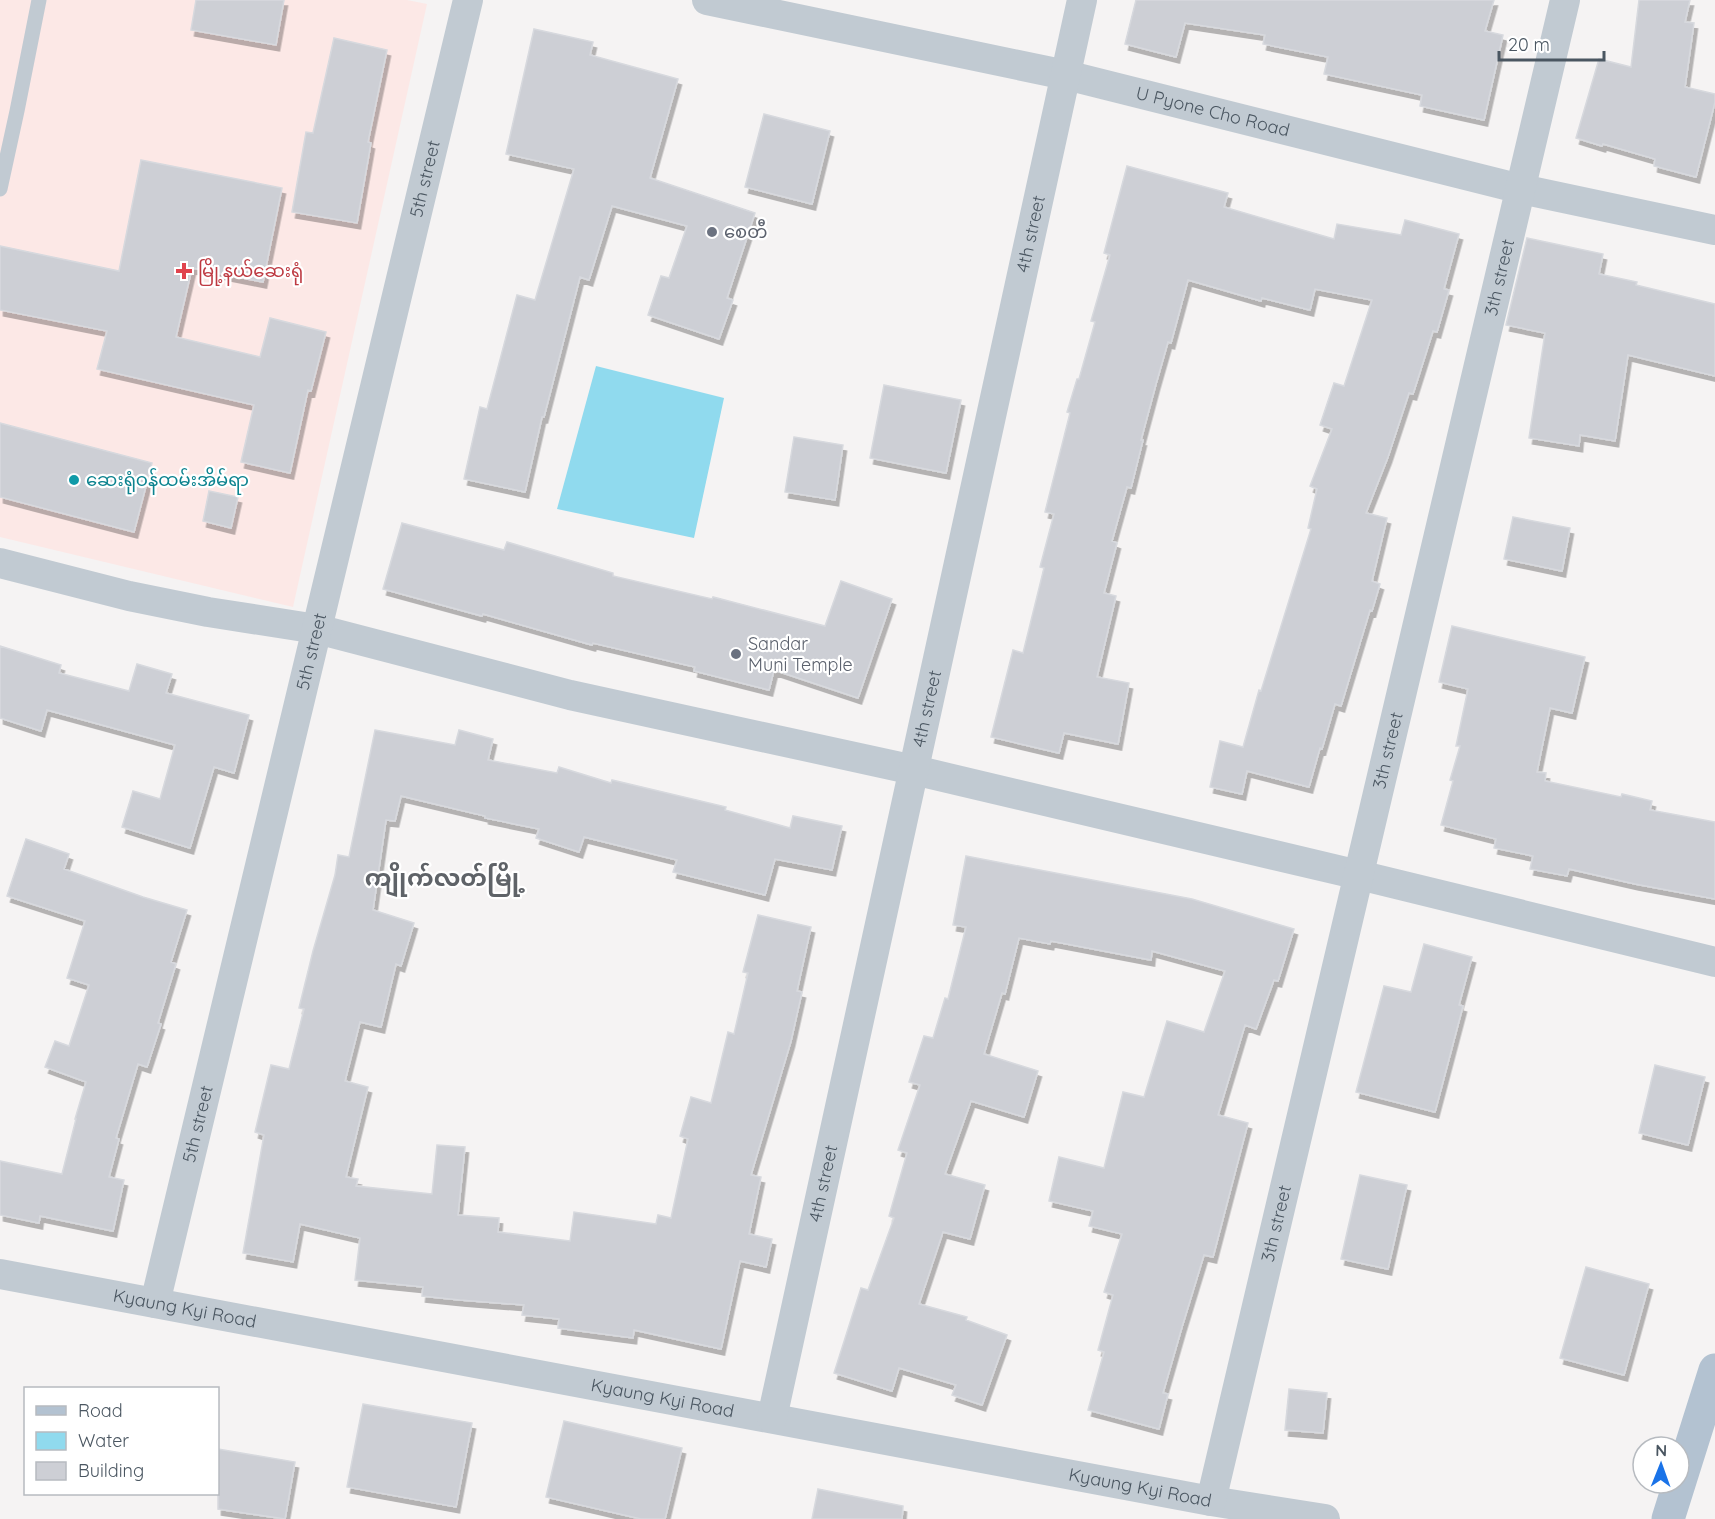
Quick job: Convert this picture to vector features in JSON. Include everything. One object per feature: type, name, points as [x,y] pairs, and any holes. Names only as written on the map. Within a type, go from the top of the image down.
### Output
[{"type":"main road","points":[[1668,1519],[1715,1370]]},
{"type":"street","name":"5th street","points":[[155,1303],[468,0]]},
{"type":"street","name":"U Pyone Cho Road","points":[[707,0],[1066,75],[1521,189],[1715,230]]},
{"type":"street","name":"4th street","points":[[772,1418],[1082,0]]},
{"type":"street","name":"3th street","points":[[1211,1501],[1565,0]]},
{"type":"street","points":[[0,562],[141,598],[208,612],[317,629],[570,695],[914,770],[1715,962]]},
{"type":"street","name":"Kyaung Kyi Road","points":[[0,1274],[1211,1501],[1325,1519]]},
{"type":"lane","points":[[0,189],[39,0]]},
{"type":"shaded area","name":"မြို့နယ်ဆေးရုံ","points":[[0,0],[407,0],[427,4],[293,607],[0,537]]},
{"type":"water","points":[[596,366],[724,398],[694,538],[557,509]]},
{"type":"building","points":[[196,0],[284,0],[276,45],[191,30]]},
{"type":"building","points":[[1136,0],[1494,0],[1485,31],[1503,35],[1484,120],[1420,106],[1422,95],[1324,74],[1328,57],[1263,44],[1265,35],[1185,23],[1176,57],[1125,44]]},
{"type":"building","points":[[1639,0],[1690,0],[1685,22],[1694,23],[1685,87],[1715,94],[1696,177],[1654,166],[1655,159],[1576,138],[1599,59],[1631,67]]},
{"type":"building","points":[[534,29],[593,42],[590,55],[678,79],[650,178],[755,213],[727,298],[733,300],[719,339],[648,315],[661,276],[669,278],[687,226],[612,206],[589,280],[580,277],[544,417],[542,417],[525,492],[464,479],[480,407],[487,409],[517,295],[535,300],[574,169],[506,154]]},
{"type":"building","points":[[334,38],[387,50],[368,142],[371,143],[357,223],[292,212],[306,132],[313,133]]},
{"type":"building","points":[[764,114],[830,131],[812,204],[745,187]]},
{"type":"building","points":[[141,160],[282,188],[263,282],[192,268],[176,337],[260,357],[270,318],[326,332],[311,391],[308,390],[290,473],[241,462],[254,405],[97,369],[107,331],[0,310],[0,246],[119,271]]},
{"type":"building","points":[[1127,166],[1228,193],[1224,207],[1334,239],[1337,224],[1401,235],[1405,220],[1459,234],[1444,289],[1449,290],[1437,332],[1433,331],[1413,394],[1409,393],[1388,457],[1366,513],[1387,518],[1372,581],[1380,584],[1341,706],[1335,704],[1309,787],[1247,771],[1242,794],[1210,787],[1220,741],[1243,747],[1311,529],[1308,528],[1317,489],[1310,486],[1332,429],[1320,425],[1334,383],[1344,386],[1372,300],[1315,289],[1310,310],[1262,298],[1261,301],[1188,280],[1171,343],[1168,342],[1156,384],[1131,488],[1127,487],[1112,541],[1117,543],[1104,593],[1116,596],[1097,677],[1129,683],[1118,744],[1064,733],[1059,753],[991,737],[1013,650],[1023,653],[1044,568],[1040,567],[1054,514],[1045,512],[1070,413],[1067,412],[1095,322],[1091,321],[1110,255],[1104,253]]},
{"type":"building","points":[[1527,238],[1603,254],[1599,274],[1715,304],[1715,376],[1628,355],[1615,441],[1580,435],[1579,446],[1529,438],[1545,333],[1506,325]]},
{"type":"building","points":[[884,385],[961,400],[946,473],[870,458]]},
{"type":"building","name":"ဆေးရုံဝန်ထမ်းအိမ်ရာ","points":[[0,423],[152,463],[134,532],[0,497]]},
{"type":"building","points":[[794,437],[843,445],[835,500],[785,492]]},
{"type":"building","points":[[209,491],[238,497],[231,528],[203,521]]},
{"type":"building","points":[[1513,517],[1570,528],[1562,571],[1504,559]]},
{"type":"building","points":[[402,523],[504,550],[507,542],[613,573],[613,576],[712,599],[713,597],[825,626],[841,581],[892,599],[858,698],[774,670],[769,690],[694,671],[695,667],[593,643],[592,645],[383,589]]},
{"type":"building","points":[[1452,626],[1585,657],[1572,713],[1550,708],[1537,772],[1546,773],[1545,781],[1652,801],[1650,810],[1715,822],[1715,899],[1569,869],[1567,876],[1530,869],[1533,856],[1494,848],[1496,839],[1441,825],[1460,746],[1456,746],[1468,689],[1439,682]]},
{"type":"building","points":[[0,646],[61,665],[59,673],[129,691],[137,664],[172,674],[166,693],[249,715],[234,773],[214,767],[190,848],[122,827],[133,791],[160,799],[175,745],[47,710],[41,731],[0,718]]},
{"type":"building","points":[[375,730],[455,745],[459,730],[493,739],[488,760],[557,773],[559,767],[611,783],[612,780],[726,807],[725,810],[790,828],[793,816],[842,826],[832,870],[775,859],[765,895],[673,872],[677,860],[584,837],[579,852],[536,838],[539,829],[485,818],[485,816],[401,796],[395,821],[386,820],[373,910],[414,923],[401,966],[396,964],[381,1027],[360,1022],[345,1081],[368,1087],[346,1177],[358,1179],[356,1186],[432,1194],[437,1145],[465,1147],[458,1215],[499,1218],[498,1232],[570,1241],[574,1212],[656,1224],[658,1215],[671,1218],[688,1139],[680,1136],[691,1097],[711,1103],[728,1032],[734,1034],[748,973],[743,972],[758,915],[811,927],[797,991],[802,992],[791,1041],[751,1175],[761,1177],[749,1234],[772,1239],[766,1267],[740,1261],[721,1349],[634,1330],[633,1338],[558,1328],[559,1319],[522,1315],[524,1305],[422,1296],[423,1287],[355,1280],[360,1238],[300,1224],[293,1262],[243,1253],[264,1135],[255,1132],[271,1065],[289,1069],[304,1009],[299,1008],[335,875],[338,855],[349,857]]},
{"type":"building","points":[[26,839],[69,854],[64,869],[187,910],[171,962],[176,964],[158,1023],[161,1024],[147,1067],[138,1064],[116,1138],[119,1139],[109,1177],[124,1180],[113,1231],[40,1216],[39,1223],[0,1215],[0,1161],[62,1174],[86,1082],[45,1067],[55,1041],[69,1046],[89,985],[67,978],[85,921],[7,896]]},
{"type":"building","points":[[966,856],[1192,899],[1294,929],[1278,981],[1274,980],[1256,1029],[1245,1025],[1218,1115],[1248,1123],[1213,1257],[1204,1255],[1182,1327],[1163,1393],[1168,1394],[1159,1429],[1088,1410],[1104,1352],[1098,1350],[1113,1295],[1104,1292],[1122,1234],[1089,1226],[1093,1211],[1049,1201],[1059,1157],[1104,1168],[1123,1092],[1144,1097],[1167,1021],[1204,1032],[1225,971],[1152,951],[1151,960],[1051,941],[1050,944],[1019,938],[1005,994],[1002,993],[984,1054],[1038,1071],[1024,1117],[971,1101],[945,1174],[985,1185],[970,1239],[943,1232],[919,1304],[967,1317],[966,1320],[1007,1335],[982,1405],[952,1395],[956,1385],[899,1368],[892,1391],[834,1373],[861,1288],[868,1290],[894,1218],[889,1216],[907,1153],[898,1150],[920,1085],[909,1082],[924,1036],[933,1038],[945,998],[948,999],[966,927],[953,925]]},
{"type":"building","points":[[1424,944],[1472,957],[1459,1005],[1463,1006],[1435,1112],[1356,1092],[1384,986],[1411,992]]},
{"type":"building","points":[[1655,1065],[1705,1077],[1688,1145],[1639,1133]]},
{"type":"building","points":[[1360,1175],[1407,1185],[1388,1269],[1341,1259]]},
{"type":"building","points":[[1586,1267],[1649,1284],[1624,1375],[1560,1358]]},
{"type":"building","points":[[1289,1389],[1327,1393],[1323,1433],[1285,1430]]},
{"type":"building","points":[[363,1404],[472,1423],[456,1507],[347,1487]]},
{"type":"building","points":[[564,1421],[682,1448],[665,1519],[641,1519],[546,1497]]},
{"type":"building","points":[[219,1449],[295,1462],[285,1519],[218,1509]]},
{"type":"building","points":[[818,1489],[903,1506],[902,1519],[812,1519]]},
{"type":"place","name":"စေတီ","points":[[712,232]]},
{"type":"place","name":"မြို့နယ်ဆေးရုံ","points":[[184,271]]},
{"type":"place","name":"ဆေးရုံဝန်ထမ်းအိမ်ရာ","points":[[74,480]]},
{"type":"place","name":"Sandar Muni Temple","points":[[736,654]]},
{"type":"district","name":"ကျိုက်လတ်မြို့","points":[[445,878]]}]
